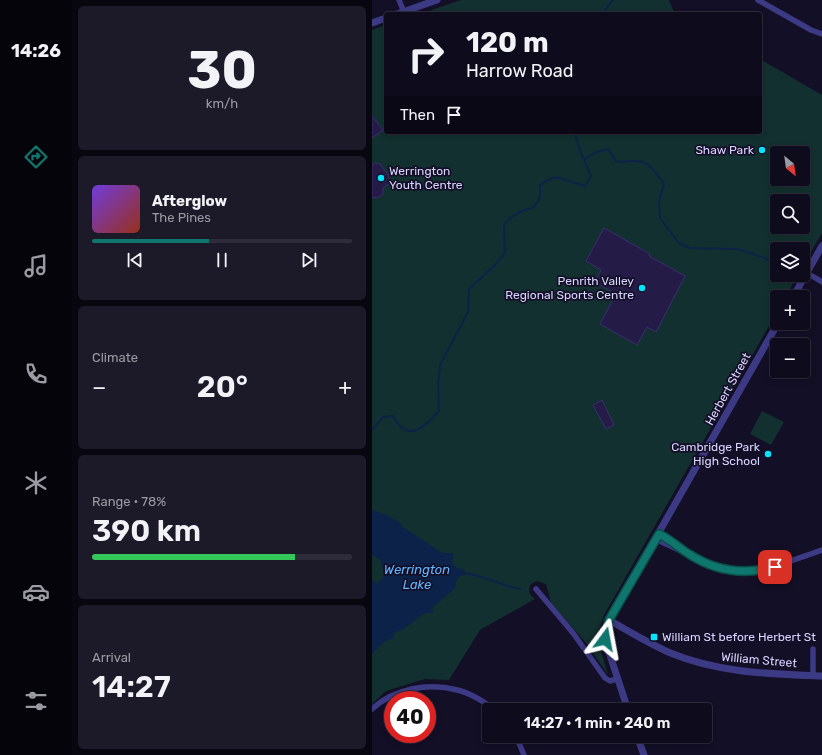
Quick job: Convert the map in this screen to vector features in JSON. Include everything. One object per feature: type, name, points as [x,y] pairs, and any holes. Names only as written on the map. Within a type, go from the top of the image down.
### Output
[{"type":"street","points":[[400,0],[400,12]]},
{"type":"street","points":[[403,12],[437,0]]},
{"type":"street","points":[[758,0],[820,34],[822,27]]},
{"type":"street","points":[[372,23],[384,19]]},
{"type":"street","points":[[810,268],[822,246]]},
{"type":"street","points":[[810,275],[822,282]]},
{"type":"street","name":"Herbert Street","points":[[626,703],[606,643],[606,632],[609,620],[774,330]]},
{"type":"street","points":[[657,536],[668,538],[689,555],[710,565],[721,569],[747,572],[766,569],[822,550]]},
{"type":"street","points":[[536,590],[573,633],[605,678],[610,681],[617,679]]},
{"type":"street","name":"William Street","points":[[609,620],[668,652],[708,666],[745,672],[822,676]]},
{"type":"street","points":[[813,649],[813,676]]},
{"type":"street","points":[[372,709],[405,691],[436,687],[449,688],[463,692],[485,703]]},
{"type":"street","points":[[519,743],[524,755]]},
{"type":"street","points":[[640,743],[644,755]]},
{"type":"green space","points":[[461,0],[669,0],[673,10],[676,12],[426,12]]},
{"type":"green space","points":[[384,26],[384,134],[762,134],[762,60],[822,95],[822,233],[810,254],[810,242],[770,242],[770,282],[794,282],[789,290],[770,290],[770,324],[604,615],[597,637],[608,675],[586,643],[551,603],[546,584],[537,581],[531,584],[529,589],[530,594],[535,599],[480,630],[449,680],[425,679],[384,691],[384,693],[372,704],[372,30]]},
{"type":"green space","points":[[762,411],[784,422],[771,445],[750,434]]},
{"type":"water","name":"Werrington Lake","points":[[372,510],[393,518],[403,527],[441,552],[451,553],[454,555],[452,561],[454,565],[458,568],[464,569],[466,575],[460,576],[456,581],[455,588],[431,609],[434,610],[433,613],[425,613],[402,630],[394,633],[393,640],[391,639],[383,643],[372,654],[372,579],[374,583],[379,582],[384,576],[381,560],[372,555]]},
{"type":"building","points":[[372,116],[383,130],[372,138]]},
{"type":"building","name":"Werrington Youth Centre","points":[[375,163],[380,164],[389,176],[389,180],[391,182],[383,188],[383,194],[378,198],[372,197],[372,165]]},
{"type":"building","name":"Penrith Valley Regional Sports Centre","points":[[604,228],[685,276],[656,332],[647,327],[637,345],[600,324],[616,294],[595,282],[601,270],[586,261]]},
{"type":"building","points":[[602,400],[614,425],[606,429],[593,405]]},
{"type":"waterway","points":[[604,12],[613,0]]},
{"type":"waterway","points":[[372,430],[383,417],[393,416],[401,427],[412,431],[417,430],[427,424],[439,411],[438,385],[440,365],[468,312],[469,289],[494,266],[505,253],[504,225],[518,213],[534,207],[540,198],[540,185],[546,181],[556,177],[585,186],[591,176],[575,134]]},
{"type":"waterway","points":[[584,160],[594,153],[608,149],[616,161],[632,161],[649,165],[664,184],[659,201],[660,218],[679,243],[689,248],[737,249],[765,258],[770,261]]},
{"type":"waterway","points":[[464,573],[520,589]]},
{"type":"place","name":"Shaw Park","points":[[762,150]]},
{"type":"place","name":"Werrington Youth Centre","points":[[381,178]]},
{"type":"place","name":"Penrith Valley Regional Sports Centre","points":[[642,288]]},
{"type":"place","name":"Cambridge Park High School","points":[[768,454]]},
{"type":"place","name":"William St before Herbert St","points":[[654,637]]},
{"type":"route","points":[[605,639],[609,620],[659,534],[668,538],[689,555],[721,569],[747,572],[775,567]]}]
